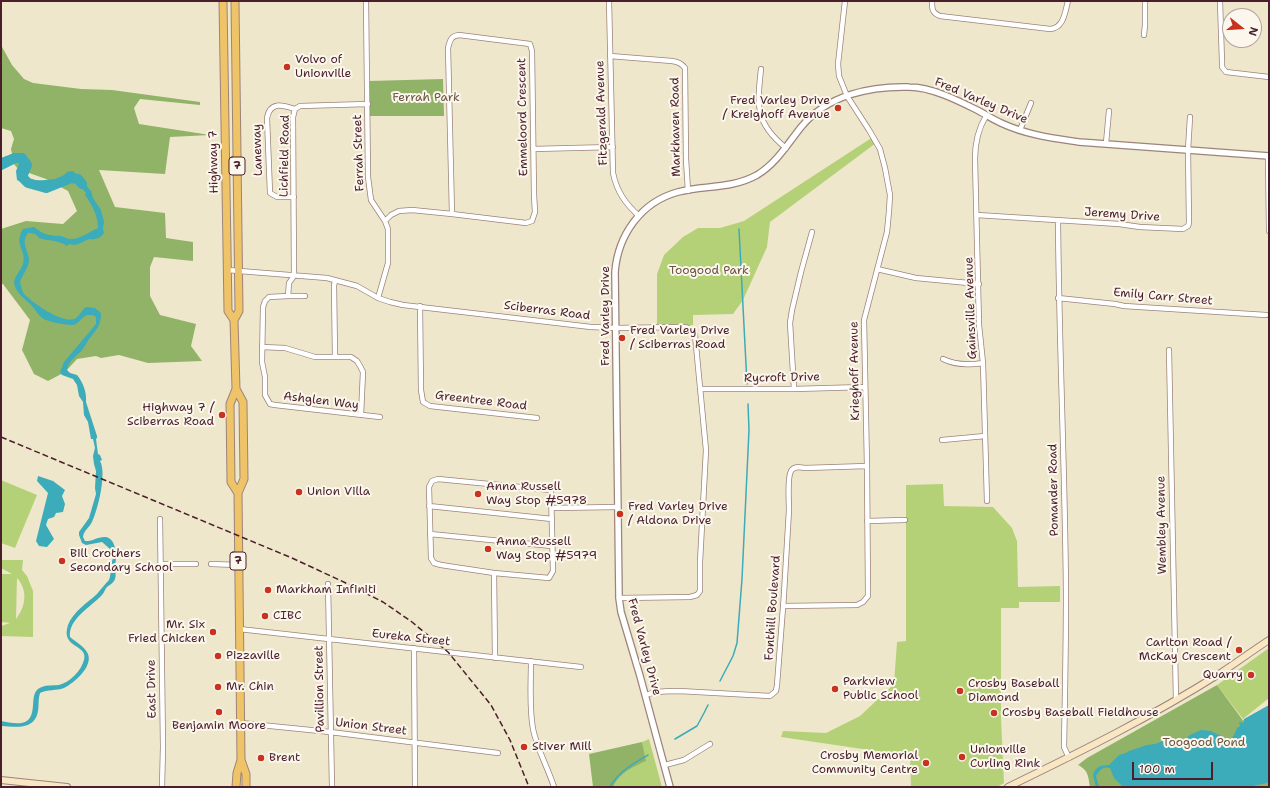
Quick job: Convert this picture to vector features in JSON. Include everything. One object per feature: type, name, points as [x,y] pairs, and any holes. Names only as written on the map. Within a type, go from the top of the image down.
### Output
[{"type":"main road","name":"Highway 7","points":[[223,1],[228,311],[234,320]]},
{"type":"main road","name":"Highway 7","points":[[235,1],[239,311],[234,320],[236,389],[230,404],[231,482],[238,493]]},
{"type":"main road","name":"Highway 7","points":[[236,389],[243,402],[244,479],[238,493],[238,565],[242,760],[246,774],[246,787]]},
{"type":"main road","points":[[1008,787],[1069,758],[1176,700],[1269,640]]},
{"type":"main road","name":"Highway 7","points":[[236,787],[237,773],[242,760]]},
{"type":"main road","points":[[1,780],[42,786],[67,787]]},
{"type":"street","name":"Ferrah Street","points":[[366,1],[369,192],[371,200],[388,228],[388,263],[378,298]]},
{"type":"street","name":"Fitzgerald Avenue","points":[[609,1],[613,163],[615,183],[625,203],[639,216]]},
{"type":"street","name":"Krieghoff Avenue","points":[[783,606],[857,604],[866,599],[868,593],[864,320],[888,226],[888,185],[880,149],[847,96],[839,76],[838,64],[845,1]]},
{"type":"street","points":[[932,1],[932,10],[940,16],[1050,29],[1057,27],[1061,23],[1064,18],[1068,1]]},
{"type":"street","points":[[1144,35],[1145,1]]},
{"type":"street","points":[[1220,1],[1222,67],[1226,72],[1269,77]]},
{"type":"street","name":"Emmeloord Crescent","points":[[385,221],[391,215],[406,210],[526,223],[530,223],[534,219],[532,51],[530,44],[459,35],[452,37],[448,48],[452,214]]},
{"type":"street","name":"Markhaven Road","points":[[610,56],[672,61],[683,64],[685,68],[686,159],[688,191]]},
{"type":"street","points":[[761,69],[758,95],[762,119],[765,127],[775,139],[786,148]]},
{"type":"street","name":"Fred Varley Drive","points":[[670,787],[646,695],[618,598],[615,296],[616,261],[624,237],[639,216],[647,208],[661,199],[677,192],[736,183],[757,175],[770,166],[811,116],[826,105],[847,96],[874,88],[911,87],[946,96],[1001,123],[1035,135],[1060,140],[1269,156]]},
{"type":"street","points":[[1020,130],[1031,103]]},
{"type":"street","name":"Lichfield Road","points":[[294,276],[293,117],[295,109],[300,106],[368,104]]},
{"type":"street","name":"Laneway","points":[[294,197],[277,197],[270,193],[268,112],[275,106],[295,109]]},
{"type":"street","points":[[1106,143],[1109,111]]},
{"type":"street","name":"Gainsville Avenue","points":[[986,116],[979,131],[975,152],[979,325],[983,363],[987,501]]},
{"type":"street","points":[[1188,150],[1190,117]]},
{"type":"street","points":[[533,149],[613,146]]},
{"type":"street","name":"Jeremy Drive","points":[[977,215],[1184,229],[1189,223],[1188,150]]},
{"type":"street","points":[[1269,156],[1269,231]]},
{"type":"street","name":"Pomander Road","points":[[1058,221],[1058,298],[1061,355],[1066,593],[1064,747],[1069,758]]},
{"type":"street","points":[[794,389],[790,324],[799,278],[812,232]]},
{"type":"street","points":[[877,269],[916,278],[979,284]]},
{"type":"street","name":"Sciberras Road","points":[[227,270],[327,278],[357,286],[378,298],[390,302],[420,306],[583,326],[616,328],[682,326],[693,330],[695,335],[706,455],[700,562],[700,591],[698,595],[690,597],[618,598]]},
{"type":"street","points":[[288,296],[289,283],[294,276]]},
{"type":"street","points":[[335,280],[335,356]]},
{"type":"street","name":"Ashglen Way","points":[[304,296],[269,297],[264,301],[262,312],[262,362],[265,377],[265,395],[270,404],[361,416],[380,417]]},
{"type":"street","name":"Emily Carr Street","points":[[1058,298],[1124,306],[1266,315]]},
{"type":"street","name":"Greentree Road","points":[[420,306],[421,390],[423,402],[430,406],[538,418]]},
{"type":"street","points":[[262,347],[285,348],[316,357],[351,357],[357,361],[363,372],[361,416]]},
{"type":"street","name":"Wembley Avenue","points":[[1169,350],[1176,700]]},
{"type":"street","points":[[943,359],[959,364],[983,363]]},
{"type":"street","name":"Rycroft Drive","points":[[700,389],[865,387]]},
{"type":"street","points":[[942,440],[985,436]]},
{"type":"street","name":"Fonthill Boulevard","points":[[646,695],[664,691],[679,691],[770,696],[776,691],[789,509],[789,478],[791,470],[799,467],[867,466]]},
{"type":"street","points":[[438,479],[551,490],[552,508],[553,571],[549,578],[494,573],[441,565],[434,563],[431,558],[428,488],[432,481],[438,479]]},
{"type":"street","points":[[429,506],[552,519]]},
{"type":"street","points":[[552,508],[618,507]]},
{"type":"street","name":"East Drive","points":[[160,519],[163,754],[162,787]]},
{"type":"street","points":[[867,521],[905,520]]},
{"type":"street","points":[[430,534],[552,546]]},
{"type":"street","points":[[160,564],[196,564]]},
{"type":"street","points":[[212,564],[238,565]]},
{"type":"street","points":[[494,573],[495,658]]},
{"type":"street","name":"Pavillion Street","points":[[328,584],[332,787]]},
{"type":"street","name":"Eureka Street","points":[[239,629],[581,667]]},
{"type":"street","points":[[414,648],[415,787]]},
{"type":"street","points":[[531,661],[531,708],[533,730],[536,742],[554,787]]},
{"type":"street","name":"Union Street","points":[[241,723],[330,732],[498,753]]},
{"type":"street","points":[[665,765],[684,760],[710,744]]},
{"type":"green space","points":[[1,45],[12,65],[24,79],[33,83],[81,89],[112,90],[200,102],[200,105],[140,99],[134,108],[139,124],[210,135],[170,137],[165,174],[99,170],[115,207],[165,213],[166,238],[193,242],[193,261],[154,257],[150,267],[150,296],[160,315],[196,324],[191,346],[202,361],[148,363],[119,355],[101,358],[96,356],[77,359],[65,372],[48,381],[34,374],[22,350],[30,320],[3,284],[1,284],[1,229],[26,221],[63,224],[77,211],[68,191],[46,179],[18,169],[14,164],[11,149],[14,139],[11,131],[1,128]]},
{"type":"green space","name":"Ferrah Park","points":[[443,79],[444,116],[369,116],[369,81]]},
{"type":"green space","name":"Toogood Park","points":[[873,137],[876,143],[770,222],[767,247],[743,300],[733,314],[693,315],[693,325],[657,325],[657,274],[664,255],[683,237],[698,228],[720,228],[744,221]]},
{"type":"green space","points":[[1,480],[37,495],[15,548],[1,543]]},
{"type":"green space","points":[[943,484],[944,506],[993,507],[1012,528],[1017,541],[1018,587],[1060,586],[1060,602],[1019,602],[1019,608],[1001,608],[1001,718],[1004,783],[997,787],[911,787],[910,756],[781,737],[783,731],[826,733],[860,716],[894,684],[897,642],[906,641],[906,485]]},
{"type":"green space","points":[[1,560],[23,560],[22,570],[27,576],[33,591],[33,637],[1,636],[1,626],[10,623],[2,622],[1,625],[1,571],[2,574],[12,574],[1,568]],"holes":[[[17,578],[21,583],[24,593],[24,603],[16,619]]]},
{"type":"green space","points":[[1269,648],[1269,698],[1243,719],[1217,685]]},
{"type":"green space","name":"Toogood Pond","points":[[1217,685],[1269,756],[1269,787],[1090,787],[1086,772],[1078,765],[1087,758]]},
{"type":"green space","points":[[649,739],[662,787],[613,787],[623,774],[645,761],[642,742]]},
{"type":"green space","points":[[642,742],[646,761],[627,771],[619,778],[613,787],[593,787],[589,754]]},
{"type":"water","points":[[14,153],[21,156],[23,159],[26,166],[22,171],[22,174],[30,179],[60,179],[67,172],[73,171],[91,191],[93,198],[101,210],[104,222],[104,233],[98,238],[89,239],[75,245],[69,244],[67,246],[58,242],[42,239],[35,234],[28,233],[25,243],[29,261],[20,282],[24,294],[48,312],[56,316],[71,320],[76,318],[86,307],[95,308],[101,313],[100,322],[97,329],[89,338],[82,350],[71,361],[67,370],[70,373],[77,375],[84,388],[86,402],[97,436],[98,454],[102,460],[100,461],[103,474],[97,509],[92,522],[84,533],[83,537],[85,541],[103,537],[109,538],[114,544],[116,551],[116,576],[114,581],[107,587],[102,595],[76,619],[70,631],[70,637],[87,651],[89,659],[88,664],[82,674],[64,688],[40,693],[38,711],[33,722],[19,727],[2,726],[1,721],[16,723],[25,722],[31,715],[35,692],[38,689],[46,686],[63,684],[78,672],[83,664],[84,655],[82,651],[68,638],[68,625],[70,620],[77,612],[97,594],[109,580],[114,556],[110,549],[102,542],[86,545],[82,543],[79,535],[79,532],[89,518],[96,494],[96,471],[93,456],[95,448],[93,439],[91,439],[88,422],[84,415],[83,402],[79,396],[77,385],[73,379],[62,375],[60,372],[64,362],[96,324],[96,317],[93,315],[87,315],[74,325],[57,323],[45,319],[41,317],[19,293],[14,283],[24,259],[19,240],[23,229],[34,227],[46,234],[73,239],[98,228],[96,214],[85,195],[86,193],[76,181],[68,177],[65,185],[53,188],[38,186],[33,189],[17,180],[16,171],[19,164],[15,159],[1,167],[1,158]]},
{"type":"water","points":[[38,476],[53,481],[65,490],[62,496],[65,504],[63,512],[56,513],[54,517],[48,519],[46,525],[54,539],[47,547],[39,546],[36,541],[48,493],[37,481]]},
{"type":"water","name":"Toogood Pond","points":[[1269,705],[1269,781],[1267,783],[1248,787],[1122,787],[1114,778],[1110,768],[1103,768],[1096,776],[1099,787],[1096,787],[1093,775],[1095,770],[1100,766],[1109,765],[1119,755],[1160,742],[1183,741],[1190,735],[1201,730],[1211,731],[1227,739],[1231,739],[1237,728],[1240,726],[1240,722],[1243,723],[1244,719]]},
{"type":"waterway","points":[[1,165],[15,158],[22,158],[27,165],[22,177],[28,183],[46,188],[71,178],[78,179],[82,184]]},
{"type":"waterway","points":[[739,229],[747,384]]},
{"type":"waterway","points":[[720,681],[733,656],[737,643],[742,579],[749,430],[748,404]]},
{"type":"waterway","points":[[675,739],[697,726],[708,705]]},
{"type":"waterway","points":[[610,787],[622,772],[648,755]]},
{"type":"railway","points":[[1,437],[292,558],[383,602],[412,622],[448,652],[491,705],[510,740],[529,787]]},
{"type":"place","name":"Volvo of Unionville","points":[[287,67]]},
{"type":"place","name":"Fred Varley Drive / Kreighoff Avenue","points":[[838,108]]},
{"type":"place","name":"Fred Varley Drive / Sciberras Road","points":[[622,338]]},
{"type":"place","name":"Highway 7 / Sciberras Road","points":[[222,415]]},
{"type":"place","name":"Union Villa","points":[[299,492]]},
{"type":"place","name":"Anna Russell Way Stop #5978","points":[[478,494]]},
{"type":"place","name":"Fred Varley Drive / Aldona Drive","points":[[620,514]]},
{"type":"place","name":"Anna Russell Way Stop #5979","points":[[488,549]]},
{"type":"place","name":"Bill Crothers Secondary School","points":[[62,561]]},
{"type":"place","name":"Markham Infiniti","points":[[268,590]]},
{"type":"place","name":"CIBC","points":[[265,616]]},
{"type":"place","name":"Mr. Six Fried Chicken","points":[[213,632]]},
{"type":"place","name":"Carlton Road / McKay Crescent","points":[[1239,650]]},
{"type":"place","name":"Pizzaville","points":[[218,656]]},
{"type":"place","name":"Quarry","points":[[1251,675]]},
{"type":"place","name":"Mr. Chin","points":[[218,687]]},
{"type":"place","name":"Parkview Public School","points":[[835,689]]},
{"type":"place","name":"Crosby Baseball Diamond","points":[[960,691]]},
{"type":"place","name":"Benjamin Moore","points":[[219,712]]},
{"type":"place","name":"Crosby Baseball Fieldhouse","points":[[994,713]]},
{"type":"place","name":"Stiver Mill","points":[[524,747]]},
{"type":"place","name":"Unionville Curling Rink","points":[[962,757]]},
{"type":"place","name":"Brent","points":[[261,758]]},
{"type":"place","name":"Crosby Memorial Community Centre","points":[[926,763]]}]
